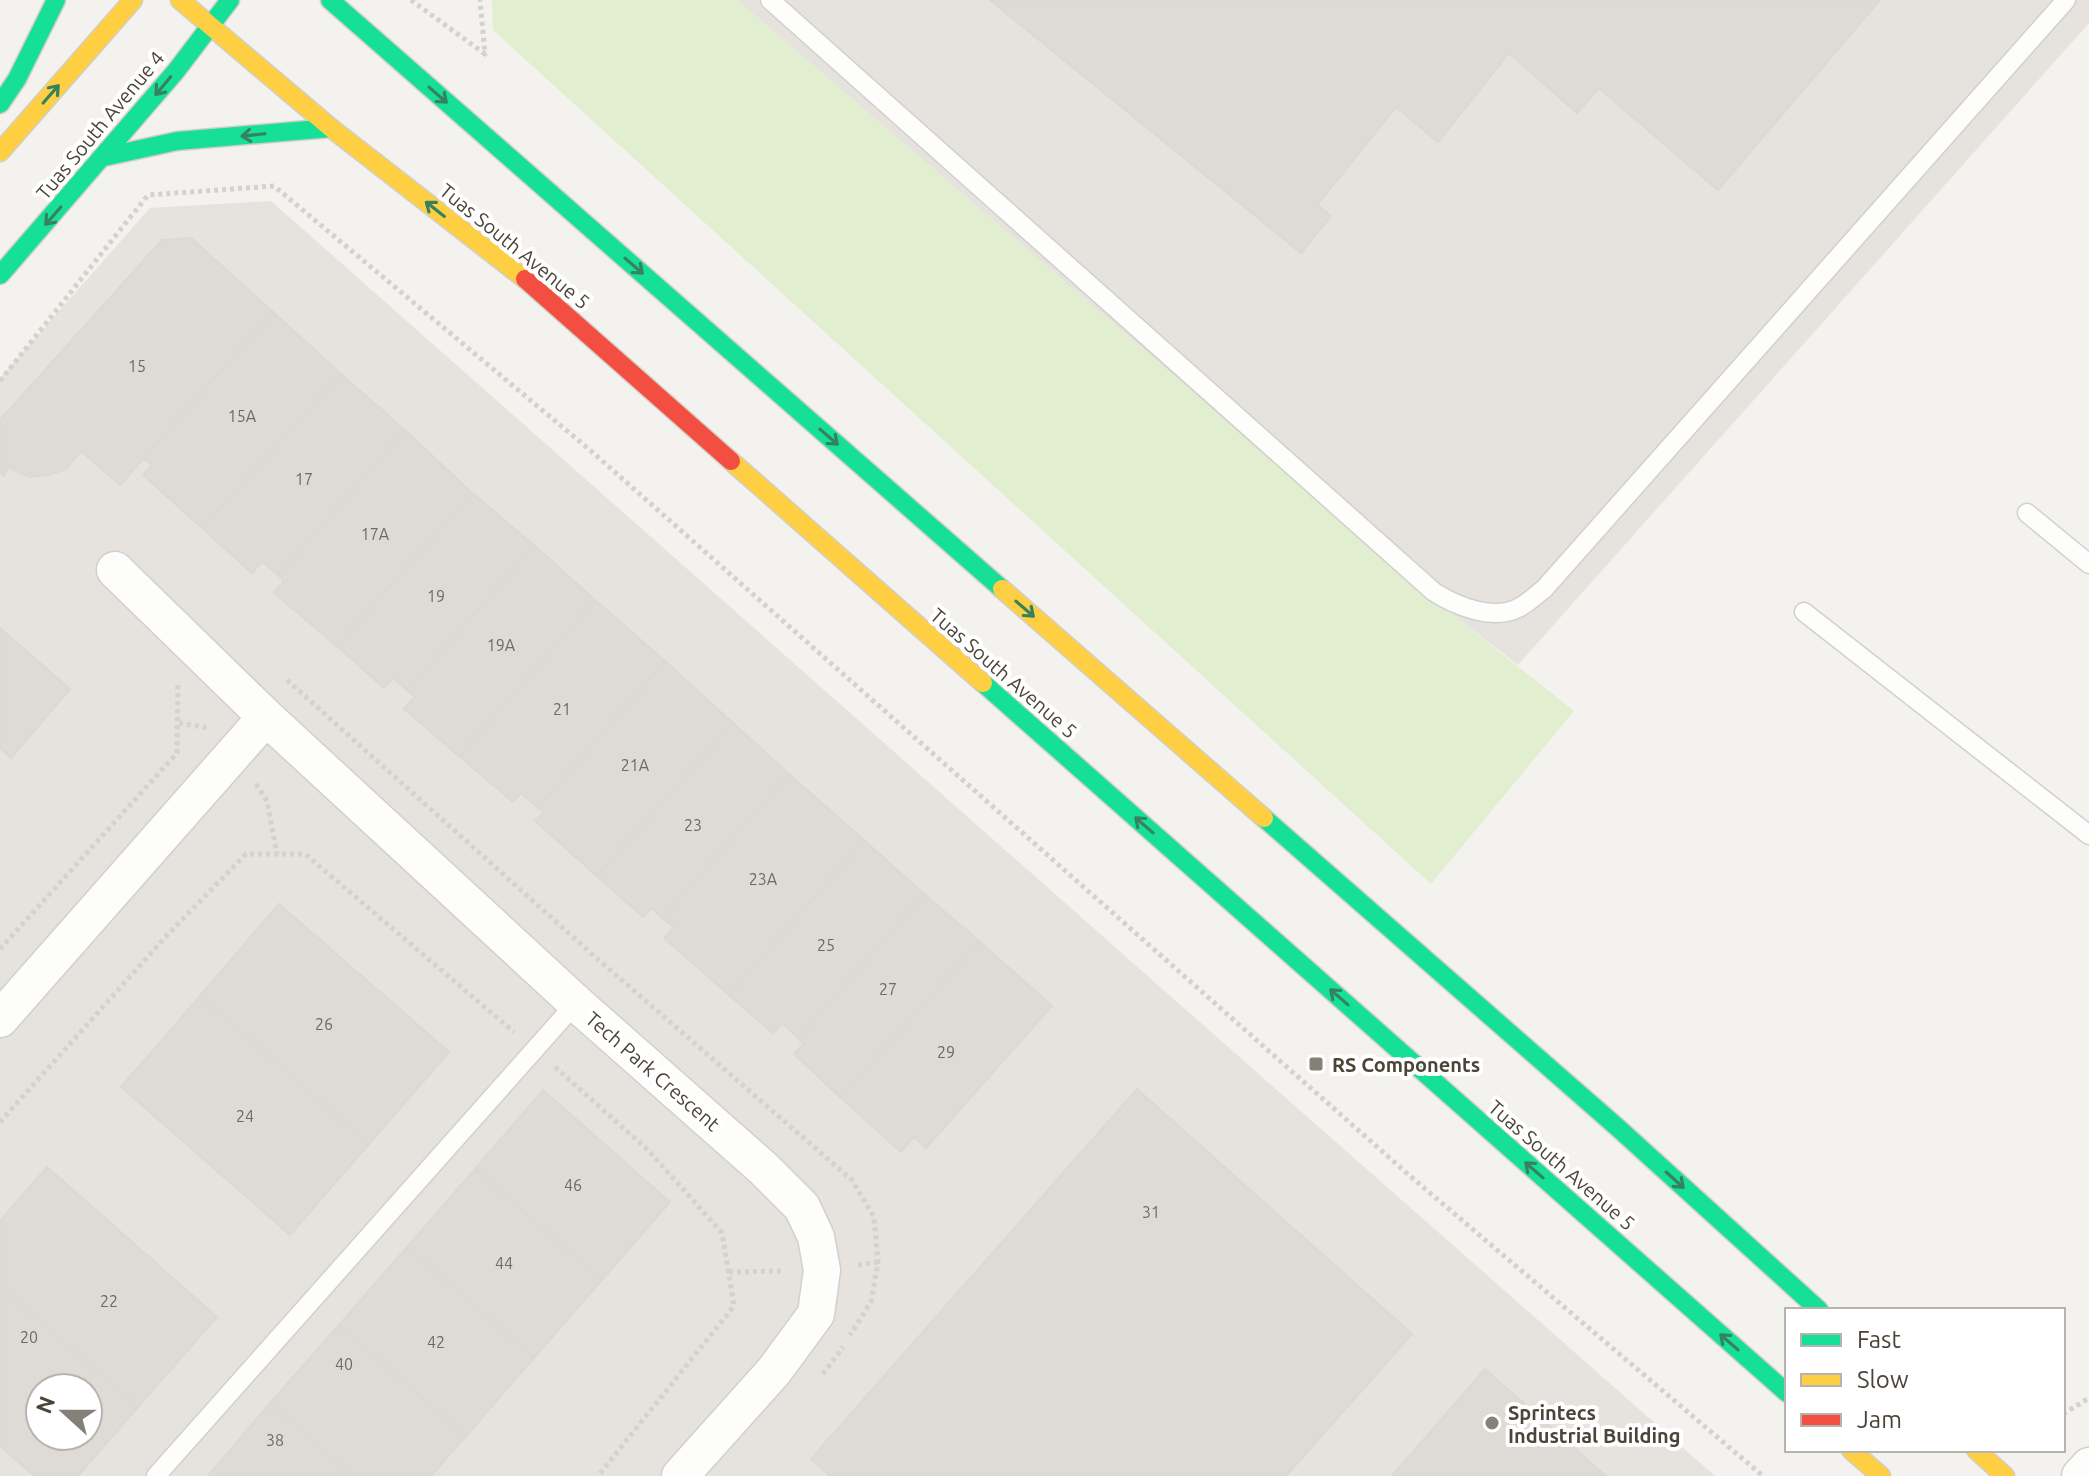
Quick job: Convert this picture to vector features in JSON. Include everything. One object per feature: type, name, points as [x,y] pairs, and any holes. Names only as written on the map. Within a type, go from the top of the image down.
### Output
[{"type":"main road","points":[[0,104],[17,79],[56,0]]},
{"type":"main road","points":[[0,152],[133,0]]},
{"type":"main road","name":"Tuas South Avenue 5","points":[[180,0],[331,128],[519,273],[1785,1391]]},
{"type":"main road","name":"Tuas South Avenue 4","points":[[0,275],[176,71],[230,0]]},
{"type":"main road","points":[[330,0],[1617,1127],[1817,1308]]},
{"type":"main road","points":[[376,14],[379,43]]},
{"type":"main road","points":[[104,157],[177,141],[331,128]]},
{"type":"main road","points":[[1844,1452],[1851,1476]]},
{"type":"main road","points":[[1853,1452],[1881,1476]]},
{"type":"main road","points":[[1978,1452],[2005,1476]]},
{"type":"street","name":"Tech Park Crescent","points":[[115,570],[266,717],[576,1003],[764,1169],[802,1207],[816,1237],[822,1270],[816,1314],[774,1371],[680,1476]]},
{"type":"street","points":[[0,1019],[266,717]]},
{"type":"street","points":[[2080,1476],[2089,1466]]},
{"type":"lane","points":[[770,0],[1434,592],[1457,606],[1485,612],[1516,610],[1544,589],[2066,0]]},
{"type":"lane","points":[[2027,513],[2089,564]]},
{"type":"lane","points":[[1804,612],[2089,835]]},
{"type":"lane","points":[[156,1476],[576,1003]]},
{"type":"path","points":[[411,0],[485,54],[480,0]]},
{"type":"path","points":[[0,381],[148,195],[274,186],[590,450],[1410,1176],[1763,1476]]},
{"type":"path","points":[[0,949],[177,753],[178,672]]},
{"type":"path","points":[[0,1122],[169,933],[246,854],[305,854],[649,1151],[722,1233],[734,1306],[598,1476]]},
{"type":"path","points":[[2065,1413],[2089,1398]]},
{"type":"shaded area","points":[[737,0],[2089,0],[2089,23],[1518,665],[1438,603]]},
{"type":"shaded area","points":[[271,201],[1715,1476],[0,1476],[0,378],[150,208]]},
{"type":"green space","points":[[492,0],[737,0],[1438,603],[1574,711],[1431,884],[493,30]]},
{"type":"building","points":[[990,0],[1880,0],[1718,190],[1599,88],[1577,113],[1509,53],[1438,142],[1396,107],[1317,205],[1331,216],[1301,253]]},
{"type":"building","points":[[191,238],[273,312],[120,485],[81,451],[66,469],[49,475],[29,477],[8,467],[4,476],[0,473],[0,420],[162,240]]},
{"type":"building","points":[[273,312],[341,374],[202,528],[143,475],[152,465],[143,458]]},
{"type":"building","points":[[341,374],[405,430],[278,575],[262,562],[252,573],[202,528]]},
{"type":"building","points":[[405,430],[472,493],[337,646],[274,593],[284,581],[278,575]]},
{"type":"building","points":[[472,493],[534,545],[408,691],[393,678],[384,688],[337,646]]},
{"type":"building","points":[[534,545],[595,600],[459,756],[404,709],[415,697],[408,691]]},
{"type":"building","points":[[595,600],[665,661],[538,808],[521,793],[513,802],[459,756]]},
{"type":"building","points":[[0,628],[70,689],[11,758],[0,748]]},
{"type":"building","points":[[665,661],[733,723],[597,876],[535,821],[544,812],[538,808]]},
{"type":"building","points":[[733,723],[789,774],[662,918],[651,908],[643,917],[597,876]]},
{"type":"building","points":[[789,774],[864,840],[729,995],[664,938],[674,927],[662,918]]},
{"type":"building","points":[[864,840],[924,894],[798,1038],[782,1023],[773,1033],[729,995]]},
{"type":"building","points":[[924,894],[979,941],[841,1098],[794,1054],[804,1043],[798,1038]]},
{"type":"building","points":[[279,904],[449,1052],[369,1144],[200,996]]},
{"type":"building","points":[[979,941],[1052,1006],[926,1148],[914,1137],[901,1152],[841,1098]]},
{"type":"building","points":[[200,996],[369,1144],[290,1235],[121,1087]]},
{"type":"building","points":[[1137,1089],[1412,1334],[1286,1476],[830,1476],[811,1459]]},
{"type":"building","points":[[543,1090],[670,1202],[602,1280],[475,1169]]},
{"type":"building","points":[[47,1167],[217,1317],[138,1407],[104,1377],[104,1372],[98,1372],[0,1286],[0,1221]]},
{"type":"building","points":[[475,1169],[602,1280],[534,1358],[407,1247]]},
{"type":"building","points":[[407,1247],[534,1358],[466,1436],[339,1325]]},
{"type":"building","points":[[0,1286],[98,1372],[24,1372],[24,1452],[99,1452],[78,1476],[34,1476],[0,1446]]},
{"type":"building","points":[[339,1325],[466,1436],[431,1476],[353,1476],[270,1403]]},
{"type":"building","name":"Sprintecs Industrial Building","points":[[1485,1369],[1606,1476],[1392,1476]]},
{"type":"building","points":[[104,1377],[138,1407],[104,1446]]},
{"type":"building","points":[[270,1403],[353,1476],[208,1476]]},
{"type":"traffic: fast","points":[[0,104],[17,79],[56,0]]},
{"type":"traffic: fast","points":[[0,275],[176,71],[230,0]]},
{"type":"traffic: fast","points":[[330,0],[1002,589]]},
{"type":"traffic: fast","points":[[104,157],[177,141],[331,128]]},
{"type":"traffic: fast","points":[[983,683],[1785,1391]]},
{"type":"traffic: fast","points":[[1264,818],[1617,1127],[1817,1308]]},
{"type":"traffic: slow","points":[[0,152],[133,0]]},
{"type":"traffic: slow","points":[[180,0],[331,128],[525,279]]},
{"type":"traffic: slow","points":[[731,461],[983,683]]},
{"type":"traffic: slow","points":[[1002,589],[1264,818]]},
{"type":"traffic: slow","points":[[1853,1452],[1881,1476]]},
{"type":"traffic: slow","points":[[1978,1452],[2005,1476]]},
{"type":"traffic: jam","points":[[525,279],[731,461]]},
{"type":"place","name":"RS Components","points":[[1316,1064]]},
{"type":"place","name":"Sprintecs Industrial Building","points":[[1492,1423]]}]
